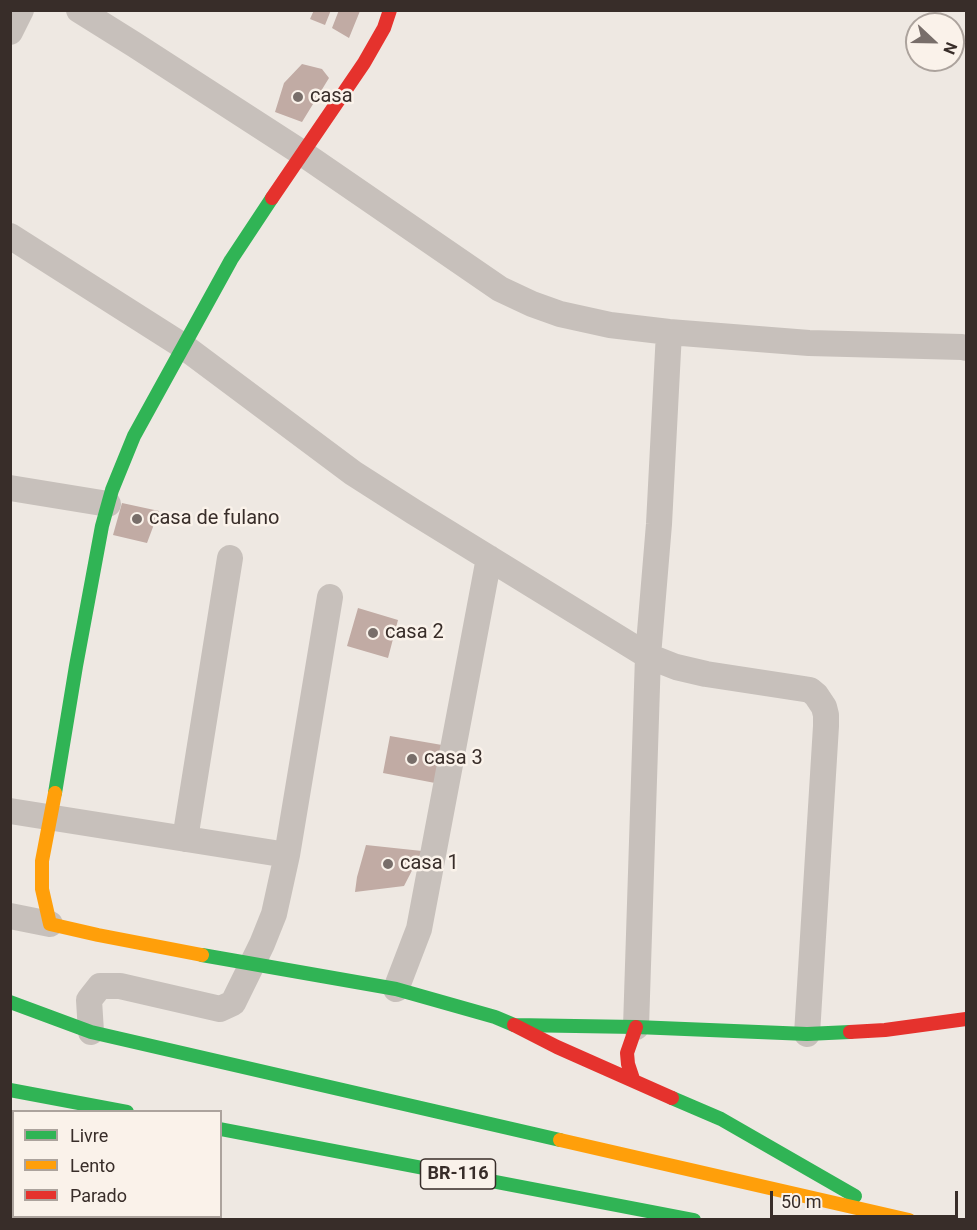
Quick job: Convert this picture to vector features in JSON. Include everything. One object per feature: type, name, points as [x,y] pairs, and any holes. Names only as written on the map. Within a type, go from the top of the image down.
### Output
[{"type":"main road","points":[[390,10],[384,28],[364,63],[231,260],[134,436],[121,466],[102,526],[42,861],[42,889],[50,924],[251,964],[396,989],[495,1017],[557,1047],[721,1119],[885,1214]]},
{"type":"main road","points":[[10,1002],[91,1032],[909,1220]]},
{"type":"main road","points":[[514,1025],[807,1034],[885,1030],[966,1019]]},
{"type":"main road","points":[[633,1079],[627,1053],[636,1027]]},
{"type":"main road","points":[[10,1090],[101,1109]]},
{"type":"main road","name":"BR-116","points":[[222,1129],[592,1209],[694,1220]]},
{"type":"street","points":[[10,32],[21,10]]},
{"type":"street","points":[[79,10],[302,153],[500,290],[532,304],[560,314],[610,325],[669,332],[809,343],[966,348]]},
{"type":"street","points":[[10,236],[183,346],[353,473],[648,656],[676,667],[706,674],[810,690],[816,695],[824,707],[826,726],[807,1034]]},
{"type":"street","points":[[636,1027],[648,656],[659,524],[669,332]]},
{"type":"street","points":[[10,488],[108,504]]},
{"type":"street","points":[[185,839],[230,558]]},
{"type":"street","points":[[396,989],[419,929],[489,558]]},
{"type":"street","points":[[91,1032],[89,1000],[100,986],[120,986],[220,1009],[233,1003],[262,945],[274,914],[287,855],[330,597]]},
{"type":"street","points":[[10,811],[287,855]]},
{"type":"street","points":[[10,916],[50,924]]},
{"type":"building","points":[[314,10],[331,10],[325,25],[310,19]]},
{"type":"building","name":"casa","points":[[339,10],[360,11],[349,38],[332,28]]},
{"type":"building","name":"casa","points":[[302,64],[322,69],[329,78],[302,122],[275,112],[284,83]]},
{"type":"building","name":"casa de fulano","points":[[122,503],[159,511],[147,543],[113,535]]},
{"type":"building","name":"casa 2","points":[[358,608],[398,620],[388,658],[347,646]]},
{"type":"building","name":"casa 3","points":[[390,736],[442,745],[435,783],[383,773]]},
{"type":"building","name":"casa 1","points":[[366,845],[422,851],[404,886],[355,892]]},
{"type":"traffic: fast","points":[[55,793],[102,526],[112,490],[134,436],[231,260],[272,198]]},
{"type":"traffic: fast","points":[[202,955],[396,989],[495,1017],[514,1025],[807,1034],[850,1032]]},
{"type":"traffic: fast","points":[[10,1002],[91,1032],[560,1140]]},
{"type":"traffic: fast","points":[[10,1090],[116,1110]]},
{"type":"traffic: fast","points":[[672,1098],[721,1119],[855,1196]]},
{"type":"traffic: fast","points":[[222,1129],[694,1220]]},
{"type":"traffic: slow","points":[[55,793],[42,861],[42,889],[50,924],[202,955]]},
{"type":"traffic: slow","points":[[560,1140],[909,1220]]},
{"type":"traffic: jam","points":[[272,198],[364,63],[384,28],[390,10]]},
{"type":"traffic: jam","points":[[850,1032],[885,1030],[966,1019]]},
{"type":"traffic: jam","points":[[514,1025],[557,1047],[672,1098]]},
{"type":"traffic: jam","points":[[633,1079],[627,1053],[636,1027]]},
{"type":"place","name":"casa","points":[[298,97]]},
{"type":"place","name":"casa de fulano","points":[[137,519]]},
{"type":"place","name":"casa 2","points":[[373,633]]},
{"type":"place","name":"casa 3","points":[[412,759]]},
{"type":"place","name":"casa 1","points":[[388,864]]}]
